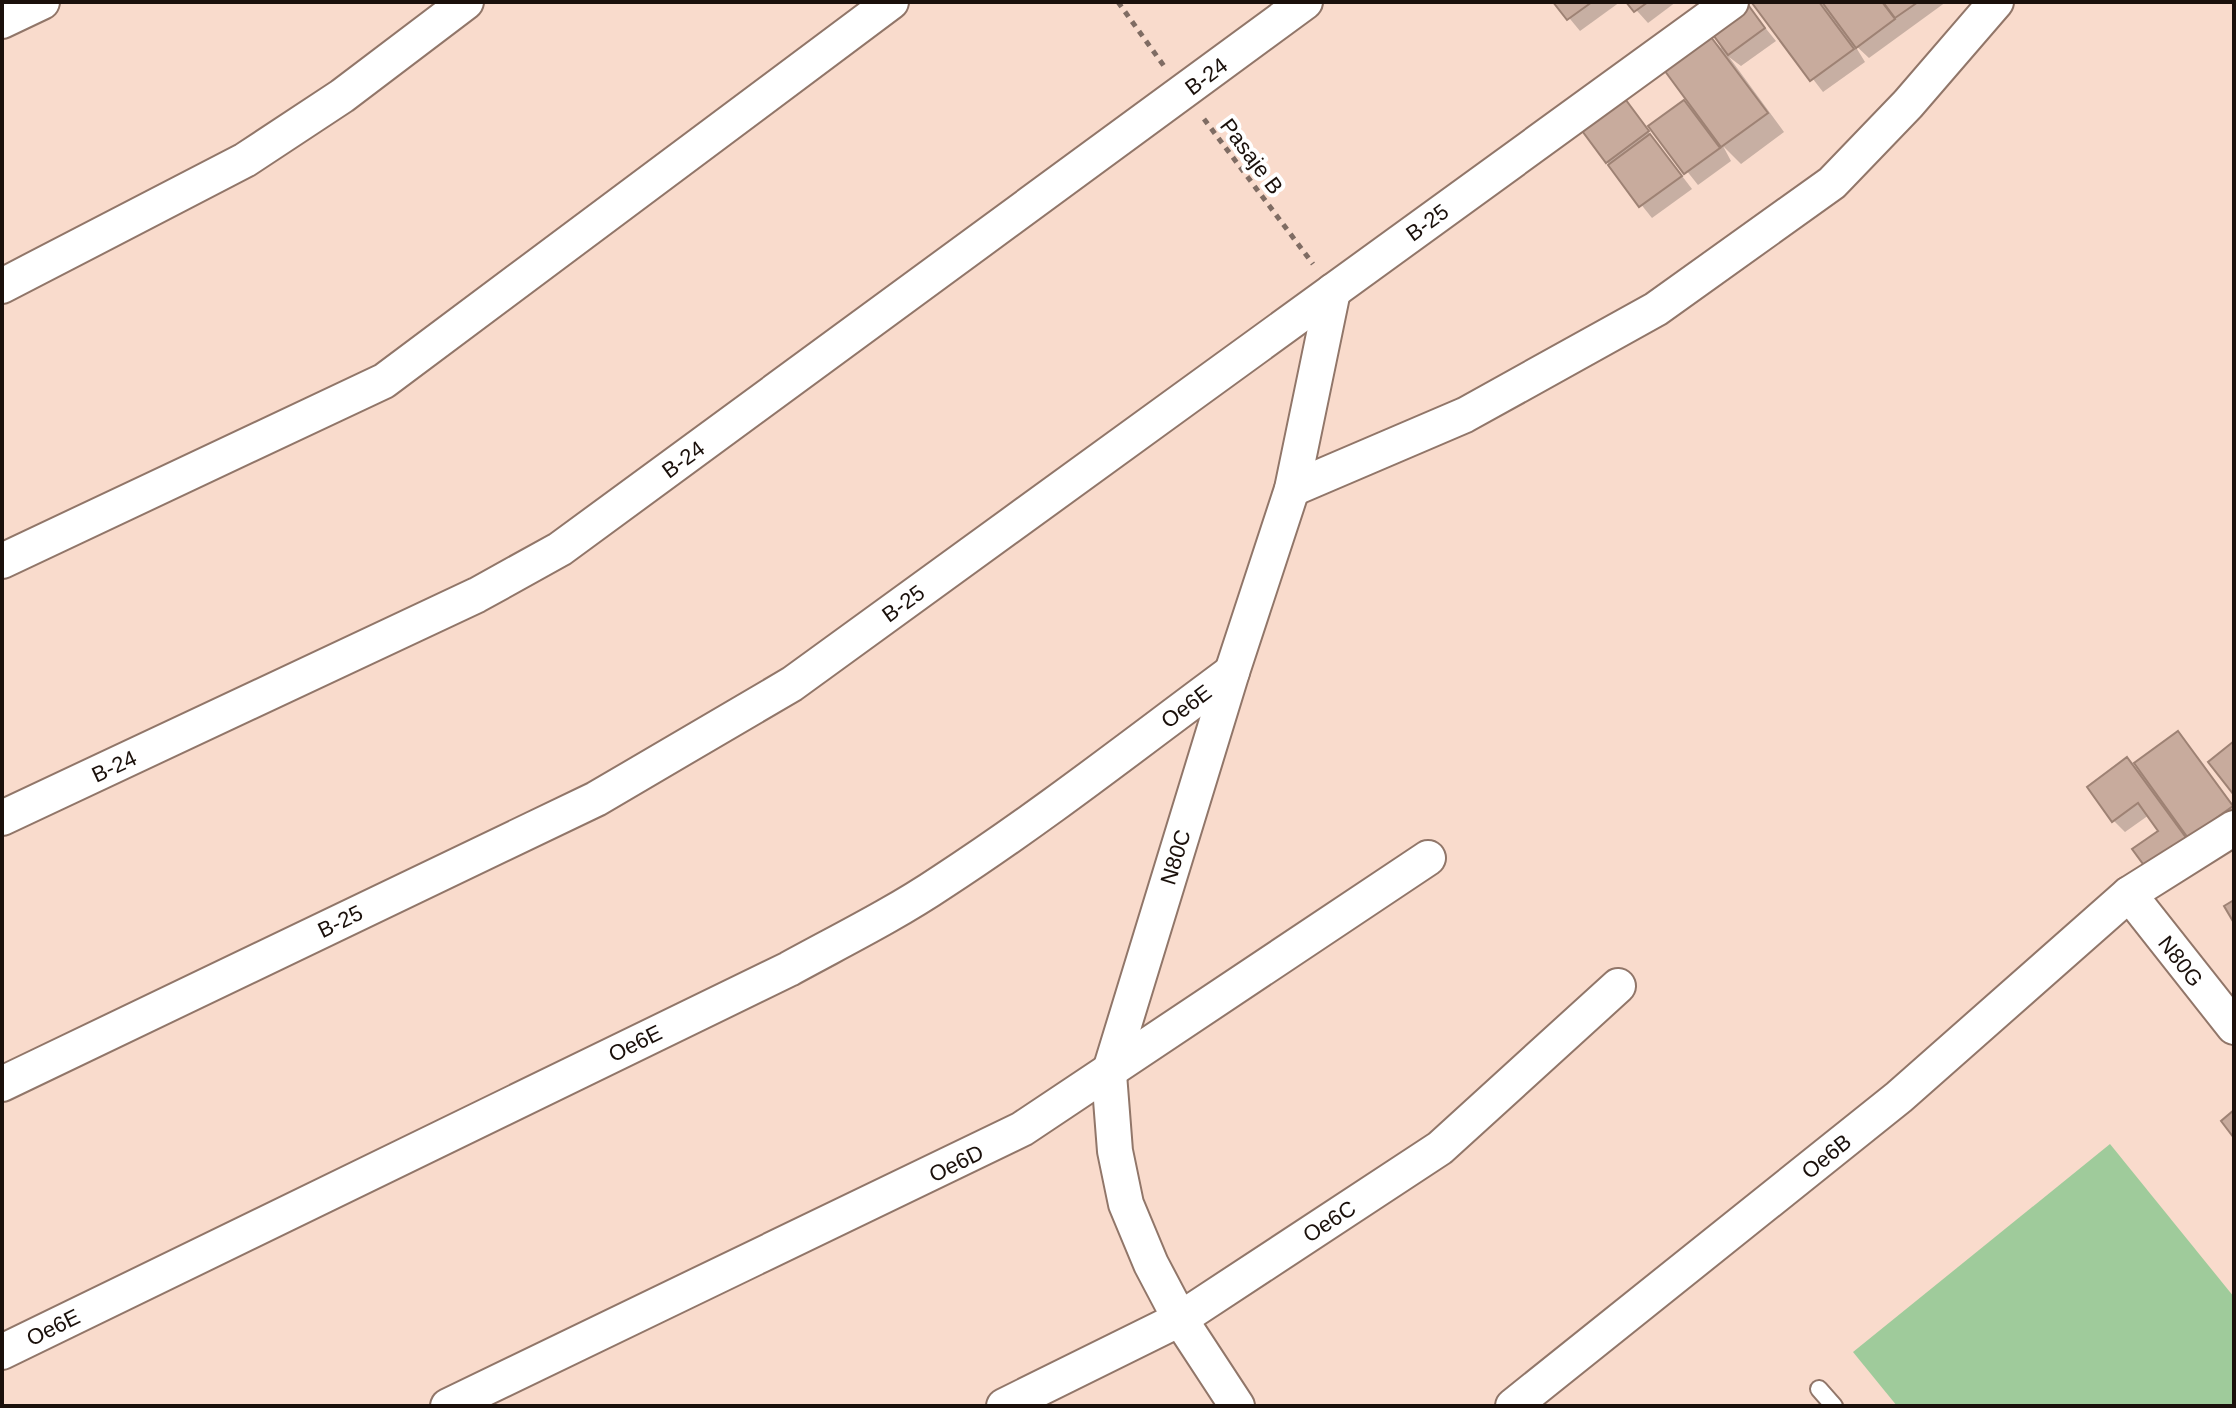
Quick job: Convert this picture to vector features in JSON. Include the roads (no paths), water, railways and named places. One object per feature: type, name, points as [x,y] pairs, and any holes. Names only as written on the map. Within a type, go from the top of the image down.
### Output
[{"type":"street","points":[[2,21],[42,2]]},
{"type":"street","points":[[2,286],[245,160],[342,96],[466,2]]},
{"type":"street","points":[[2,561],[384,381],[891,2]]},
{"type":"street","name":"B-24","points":[[2,818],[477,595],[560,549],[1305,2]]},
{"type":"street","name":"B-25","points":[[2,1084],[596,799],[792,684],[1731,2]]},
{"type":"street","points":[[1292,489],[1465,415],[1656,309],[1832,183],[1908,104],[1996,2]]},
{"type":"street","name":"N80C","points":[[1237,1406],[1180,1319],[1151,1264],[1126,1204],[1115,1151],[1109,1074],[1232,672],[1292,489],[1333,291]]},
{"type":"street","name":"Oe6E","points":[[2,1352],[774,976],[867,927],[939,884],[1016,832],[1232,672]]},
{"type":"street","name":"Oe6B","points":[[1519,1405],[1899,1097],[2129,894],[2234,828]]},
{"type":"street","name":"Oe6D","points":[[448,1406],[984,1150],[1109,1074],[1428,858]]},
{"type":"street","name":"N80G","points":[[2129,894],[2234,1027]]},
{"type":"street","name":"Oe6C","points":[[1004,1406],[1180,1319],[1440,1148],[1618,986]]},
{"type":"lane","points":[[1819,1389],[1834,1406]]}]
